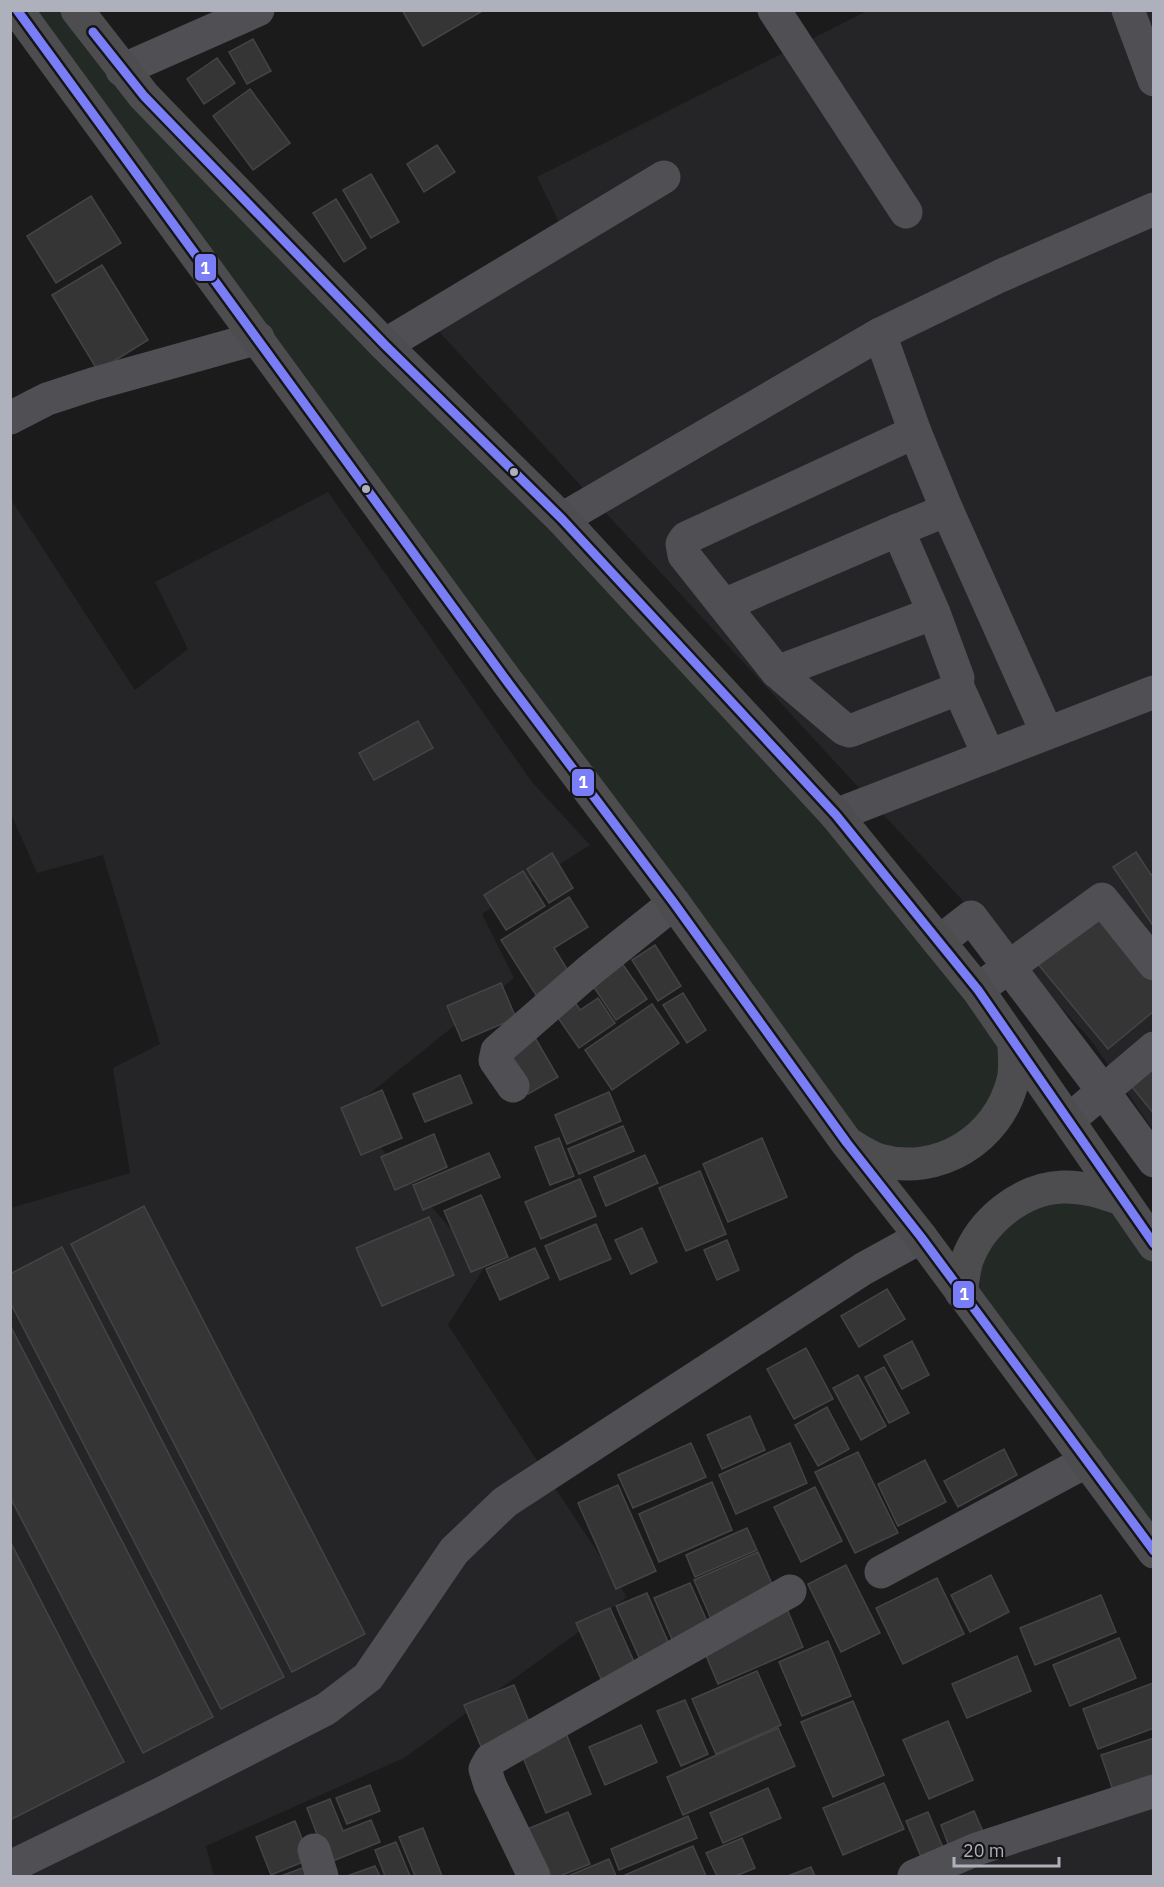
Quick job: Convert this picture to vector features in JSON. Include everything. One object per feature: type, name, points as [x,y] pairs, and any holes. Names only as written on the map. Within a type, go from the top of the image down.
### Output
[{"type":"highway","points":[[17,10],[509,684],[674,903],[847,1143],[921,1238],[1154,1552]]},
{"type":"highway","points":[[77,10],[144,96],[385,345],[562,519],[836,816],[978,990],[1069,1120],[1120,1199],[1154,1245]]},
{"type":"highway","points":[[847,1143],[878,1160],[913,1164],[948,1157],[978,1139],[1001,1112],[1013,1079],[1014,1043]]},
{"type":"highway","points":[[961,1292],[967,1261],[981,1233],[1002,1210],[1030,1194],[1060,1187],[1091,1189],[1120,1199]]},
{"type":"street","points":[[122,70],[258,10]]},
{"type":"street","points":[[774,10],[906,212]]},
{"type":"street","points":[[1128,10],[1154,80]]},
{"type":"street","points":[[385,345],[664,177]]},
{"type":"street","points":[[562,519],[880,334],[1000,276],[1154,209]]},
{"type":"street","points":[[880,334],[915,432],[947,510],[1047,734]]},
{"type":"street","points":[[10,418],[47,399],[93,384],[258,338]]},
{"type":"street","points":[[915,432],[686,538],[682,544],[684,555],[777,672],[844,729],[850,731],[950,692],[957,685]]},
{"type":"street","points":[[724,605],[947,510]]},
{"type":"street","points":[[898,530],[934,613],[958,678],[957,685],[989,756]]},
{"type":"street","points":[[777,672],[934,613]]},
{"type":"street","points":[[836,816],[1154,692]]},
{"type":"street","points":[[978,990],[1102,899],[1154,964]]},
{"type":"street","points":[[513,1086],[495,1060],[497,1051],[589,970],[674,903]]},
{"type":"street","points":[[939,942],[971,917],[1154,1161]]},
{"type":"street","points":[[1069,1120],[1154,1048]]},
{"type":"street","points":[[10,1867],[326,1709],[368,1677],[454,1551],[505,1502],[864,1269],[921,1238]]},
{"type":"street","points":[[881,1572],[1087,1461]]},
{"type":"street","points":[[534,1876],[490,1785],[485,1769],[490,1760],[790,1591]]},
{"type":"street","points":[[914,1876],[977,1849],[1154,1791]]},
{"type":"shaded area","points":[[16,11],[77,11],[562,519],[1014,1043],[978,1139],[878,1160]]},
{"type":"shaded area","points":[[867,11],[1153,11],[1153,1130],[1090,1039],[420,311],[563,230],[537,177]]},
{"type":"shaded area","points":[[328,492],[532,782],[590,845],[482,914],[514,978],[349,1110],[484,1268],[448,1325],[627,1597],[404,1758],[206,1846],[214,1876],[11,1876],[11,1208],[130,1173],[113,1068],[160,1044],[103,855],[37,873],[11,814],[10,498],[135,690],[188,649],[155,582]]},
{"type":"shaded area","points":[[1091,1189],[1153,1245],[1153,1552],[961,1292],[1002,1210]]},
{"type":"shaded area","points":[[1153,1790],[1153,1876],[919,1876]]},
{"type":"building","points":[[402,10],[484,10],[423,46]]},
{"type":"building","points":[[253,39],[271,71],[247,84],[229,52]]},
{"type":"building","points":[[217,58],[235,83],[204,104],[187,79]]},
{"type":"building","points":[[250,89],[290,143],[253,170],[213,116]]},
{"type":"building","points":[[437,145],[455,172],[424,192],[407,164]]},
{"type":"building","points":[[371,174],[399,222],[371,238],[343,190]]},
{"type":"building","points":[[91,196],[121,243],[56,283],[27,236]]},
{"type":"building","points":[[336,199],[366,248],[344,262],[313,213]]},
{"type":"building","points":[[102,265],[148,340],[98,371],[52,295]]},
{"type":"building","points":[[418,721],[433,748],[374,780],[359,753]]},
{"type":"building","points":[[1136,852],[1151,875],[1154,873],[1154,927],[1113,867]]},
{"type":"building","points":[[552,853],[573,888],[549,903],[527,869]]},
{"type":"building","points":[[523,871],[545,906],[506,930],[484,895]]},
{"type":"building","points":[[569,897],[588,927],[554,948],[570,974],[536,995],[501,940]]},
{"type":"building","points":[[1099,913],[1154,979],[1154,1011],[1108,1049],[1038,964]]},
{"type":"building","points":[[655,945],[681,986],[658,1001],[632,960]]},
{"type":"building","points":[[621,962],[647,999],[616,1020],[591,983]]},
{"type":"building","points":[[501,983],[516,1018],[462,1041],[447,1006]]},
{"type":"building","points":[[683,993],[706,1030],[687,1043],[663,1005]]},
{"type":"building","points":[[598,998],[615,1023],[579,1048],[554,1012],[573,999],[580,1010]]},
{"type":"building","points":[[652,1004],[679,1043],[612,1090],[585,1050]]},
{"type":"building","points":[[534,1036],[558,1077],[528,1094],[505,1054]]},
{"type":"building","points":[[1154,1062],[1154,1114],[1128,1082]]},
{"type":"building","points":[[460,1075],[472,1103],[425,1122],[413,1094]]},
{"type":"building","points":[[382,1090],[402,1138],[361,1155],[341,1108]]},
{"type":"building","points":[[609,1092],[621,1121],[567,1144],[555,1115]]},
{"type":"building","points":[[623,1126],[634,1151],[579,1174],[568,1149]]},
{"type":"building","points":[[434,1134],[447,1167],[395,1190],[381,1157]]},
{"type":"building","points":[[559,1138],[574,1176],[550,1185],[535,1147]]},
{"type":"building","points":[[762,1138],[787,1197],[728,1222],[703,1164]]},
{"type":"building","points":[[489,1153],[500,1177],[423,1210],[413,1185]]},
{"type":"building","points":[[645,1155],[658,1183],[606,1206],[594,1177]]},
{"type":"building","points":[[700,1171],[726,1234],[686,1251],[659,1188]]},
{"type":"building","points":[[580,1179],[596,1216],[541,1239],[525,1202]]},
{"type":"building","points":[[481,1195],[508,1257],[471,1272],[444,1211]]},
{"type":"building","points":[[144,1206],[365,1634],[292,1672],[71,1244]]},
{"type":"building","points":[[429,1217],[454,1275],[382,1306],[356,1248]]},
{"type":"building","points":[[596,1224],[611,1259],[560,1280],[545,1246]]},
{"type":"building","points":[[642,1228],[657,1262],[631,1274],[615,1240]]},
{"type":"building","points":[[727,1240],[739,1270],[717,1280],[704,1250]]},
{"type":"building","points":[[62,1247],[284,1677],[221,1709],[10,1302],[10,1274]]},
{"type":"building","points":[[535,1248],[549,1278],[500,1300],[486,1269]]},
{"type":"building","points":[[887,1289],[905,1319],[859,1347],[841,1316]]},
{"type":"building","points":[[10,1325],[213,1717],[143,1753],[10,1497]]},
{"type":"building","points":[[912,1341],[929,1375],[902,1389],[884,1356]]},
{"type":"building","points":[[806,1348],[833,1399],[794,1419],[767,1369]]},
{"type":"building","points":[[884,1367],[909,1413],[889,1423],[865,1377]]},
{"type":"building","points":[[858,1375],[886,1426],[861,1440],[833,1388]]},
{"type":"building","points":[[827,1407],[849,1449],[818,1466],[795,1425]]},
{"type":"building","points":[[750,1416],[765,1450],[722,1469],[707,1435]]},
{"type":"building","points":[[691,1443],[706,1477],[633,1508],[618,1475]]},
{"type":"building","points":[[790,1443],[807,1483],[736,1514],[719,1475]]},
{"type":"building","points":[[1004,1449],[1017,1475],[958,1507],[944,1481]]},
{"type":"building","points":[[858,1452],[898,1533],[855,1553],[815,1472]]},
{"type":"building","points":[[925,1460],[946,1502],[898,1526],[878,1484]]},
{"type":"building","points":[[712,1482],[732,1530],[659,1562],[639,1514]]},
{"type":"building","points":[[618,1485],[656,1571],[616,1589],[578,1503]]},
{"type":"building","points":[[815,1487],[842,1541],[801,1562],[774,1507]]},
{"type":"building","points":[[747,1528],[757,1550],[695,1577],[686,1555]]},
{"type":"building","points":[[10,1541],[124,1762],[10,1820]]},
{"type":"building","points":[[758,1552],[776,1593],[712,1621],[694,1580]]},
{"type":"building","points":[[846,1565],[880,1633],[841,1652],[808,1584]]},
{"type":"building","points":[[991,1575],[1009,1612],[970,1632],[951,1595]]},
{"type":"building","points":[[937,1578],[964,1634],[903,1664],[876,1608]]},
{"type":"building","points":[[690,1583],[711,1630],[675,1646],[654,1598]]},
{"type":"building","points":[[647,1593],[672,1651],[642,1664],[616,1606]]},
{"type":"building","points":[[1101,1595],[1116,1632],[1035,1665],[1020,1628]]},
{"type":"building","points":[[610,1608],[636,1666],[602,1681],[576,1623]]},
{"type":"building","points":[[787,1609],[803,1647],[718,1684],[702,1646]]},
{"type":"building","points":[[1119,1638],[1136,1678],[1070,1706],[1053,1665]]},
{"type":"building","points":[[828,1641],[851,1696],[802,1716],[779,1662]]},
{"type":"building","points":[[1017,1656],[1031,1691],[967,1718],[952,1684]]},
{"type":"building","points":[[757,1671],[781,1725],[716,1754],[692,1699]]},
{"type":"building","points":[[1153,1683],[1154,1728],[1098,1749],[1083,1709]]},
{"type":"building","points":[[514,1685],[532,1729],[482,1749],[464,1705]]},
{"type":"building","points":[[685,1700],[708,1754],[681,1766],[657,1711]]},
{"type":"building","points":[[853,1701],[884,1775],[833,1797],[801,1722]]},
{"type":"building","points":[[948,1721],[973,1780],[929,1799],[903,1740]]},
{"type":"building","points":[[641,1725],[657,1762],[605,1785],[589,1747]]},
{"type":"building","points":[[778,1728],[795,1766],[683,1815],[667,1777]]},
{"type":"building","points":[[565,1731],[591,1794],[546,1813],[520,1750]]},
{"type":"building","points":[[1154,1738],[1154,1783],[1115,1796],[1101,1755]]},
{"type":"building","points":[[884,1783],[904,1829],[843,1855],[823,1808]]},
{"type":"building","points":[[370,1785],[380,1811],[347,1824],[336,1798]]},
{"type":"building","points":[[768,1788],[781,1818],[723,1843],[710,1813]]},
{"type":"building","points":[[330,1799],[343,1831],[371,1820],[380,1842],[328,1863],[307,1808]]},
{"type":"building","points":[[974,1811],[984,1834],[950,1849],[941,1825]]},
{"type":"building","points":[[568,1812],[590,1864],[560,1876],[542,1876],[523,1831]]},
{"type":"building","points":[[928,1812],[944,1850],[922,1859],[906,1821]]},
{"type":"building","points":[[688,1816],[697,1838],[619,1870],[611,1849]]},
{"type":"building","points":[[295,1821],[310,1859],[271,1875],[256,1837]]},
{"type":"building","points":[[423,1828],[442,1876],[415,1876],[399,1837]]},
{"type":"building","points":[[742,1838],[755,1868],[736,1876],[717,1876],[706,1853]]},
{"type":"building","points":[[396,1842],[410,1876],[385,1876],[375,1850]]},
{"type":"building","points":[[693,1846],[706,1876],[625,1876],[625,1875]]},
{"type":"building","points":[[609,1859],[616,1876],[568,1876]]},
{"type":"building","points":[[375,1866],[380,1876],[347,1876]]},
{"type":"building","points":[[305,1867],[309,1876],[281,1876]]},
{"type":"building","points":[[811,1867],[815,1876],[788,1876]]},
{"type":"transit line","name":"1","points":[[17,10],[509,684],[674,903],[847,1143],[921,1237],[1154,1551]]},
{"type":"transit line","name":"1","points":[[93,32],[144,96],[385,345],[562,519],[836,815],[978,990],[1154,1244]]}]
